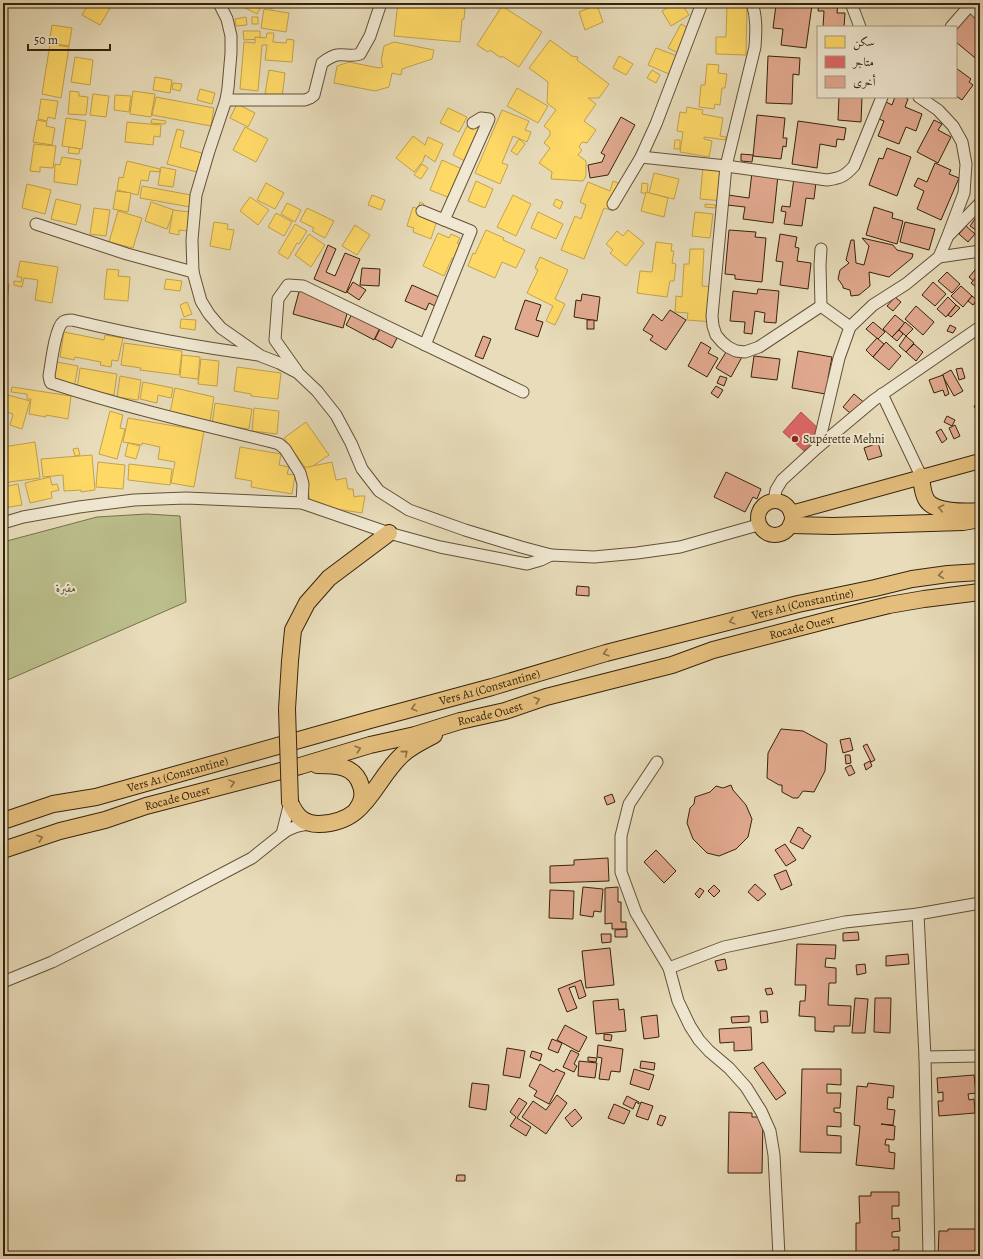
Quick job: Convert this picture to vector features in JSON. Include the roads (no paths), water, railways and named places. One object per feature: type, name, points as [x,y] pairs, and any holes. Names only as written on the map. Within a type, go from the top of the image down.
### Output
[{"type":"highway","points":[[921,476],[925,498],[932,505],[949,510],[980,510]]},
{"type":"highway","points":[[963,522],[980,514]]},
{"type":"highway","points":[[791,519],[833,526],[963,522],[980,519]]},
{"type":"highway","points":[[389,533],[329,578],[307,603],[293,630],[287,709],[290,802],[297,816],[311,824],[332,823],[353,814],[362,807],[389,768],[402,754],[460,721]]},
{"type":"highway","name":"Vers A1 (Constantine)","points":[[6,819],[53,804],[96,797],[492,687],[606,653],[798,604],[912,579],[948,574],[980,572]]},
{"type":"highway","name":"Rocade Ouest","points":[[3,850],[60,831],[105,820],[146,806],[300,766],[370,745],[415,735],[460,721],[505,711],[546,697],[672,664],[714,650],[888,605],[980,592]]},
{"type":"highway","points":[[300,766],[335,765],[349,769],[359,778],[362,790],[362,800],[353,814]]},
{"type":"main road","points":[[791,519],[921,476],[980,461]]},
{"type":"main road","points":[[774,501],[785,504],[789,508],[791,519],[788,530],[778,536],[772,536],[766,534],[762,530],[758,525],[757,519],[760,508],[769,502],[774,501]]},
{"type":"street","points":[[219,3],[227,19],[231,36],[231,53],[226,100],[196,195],[192,240],[193,272],[201,301],[209,314],[221,328],[261,356]]},
{"type":"street","points":[[226,100],[305,100],[310,98],[314,95],[322,63],[336,55],[353,56],[360,54],[370,36],[382,3]]},
{"type":"street","points":[[613,204],[641,157],[656,124],[702,3]]},
{"type":"street","points":[[752,3],[755,12],[755,47],[726,166],[712,316],[713,326],[716,335],[728,348],[745,352],[768,342],[821,306]]},
{"type":"street","points":[[851,3],[860,26]]},
{"type":"street","points":[[952,26],[970,4],[980,15]]},
{"type":"street","points":[[641,157],[726,166],[827,180],[837,178],[847,174],[854,166],[882,98]]},
{"type":"street","points":[[818,447],[839,358],[850,327],[873,305],[906,284],[939,257],[964,193],[966,164],[962,142],[954,126],[938,110],[920,98]]},
{"type":"street","points":[[444,220],[489,120],[481,118],[473,123]]},
{"type":"street","points":[[947,238],[980,203]]},
{"type":"street","points":[[422,211],[471,231],[425,345]]},
{"type":"street","points":[[36,224],[127,254],[193,272]]},
{"type":"street","points":[[821,306],[820,264],[822,249]]},
{"type":"street","points":[[939,257],[980,251]]},
{"type":"street","points":[[523,392],[303,286],[288,285],[278,299],[275,340],[298,373],[317,392],[336,415],[351,443],[362,469],[379,491],[409,510],[472,532],[551,555],[594,557],[680,547],[758,525]]},
{"type":"street","points":[[821,306],[850,327]]},
{"type":"street","points":[[298,373],[261,356],[216,350],[124,333],[72,320],[65,320],[61,323],[56,338],[49,376],[52,384],[85,394],[142,410],[279,444],[285,448],[300,473],[303,484],[302,503]]},
{"type":"street","points":[[774,501],[776,490],[782,480],[818,447],[882,394],[980,327]]},
{"type":"street","points":[[882,394],[921,476]]},
{"type":"street","points":[[3,523],[23,516],[134,500],[186,498],[302,503],[389,533],[440,547],[527,564],[551,555]]},
{"type":"street","points":[[657,762],[629,804],[621,836],[621,872],[636,913],[669,968],[678,1000],[690,1026],[699,1040],[709,1051],[729,1068],[746,1087],[761,1111],[770,1131],[774,1155],[779,1256]]},
{"type":"street","points":[[282,834],[290,802]]},
{"type":"street","points":[[3,982],[66,955],[252,858],[291,828],[298,825],[311,824]]},
{"type":"street","points":[[669,968],[724,947],[845,922],[918,914],[980,904]]},
{"type":"street","points":[[918,914],[925,1057],[929,1256]]},
{"type":"street","points":[[925,1057],[980,1056]]},
{"type":"place","name":"Supérette Mehni","points":[[795,439]]},
{"type":"park label","name":"مقبرة","points":[[66,588]]}]
